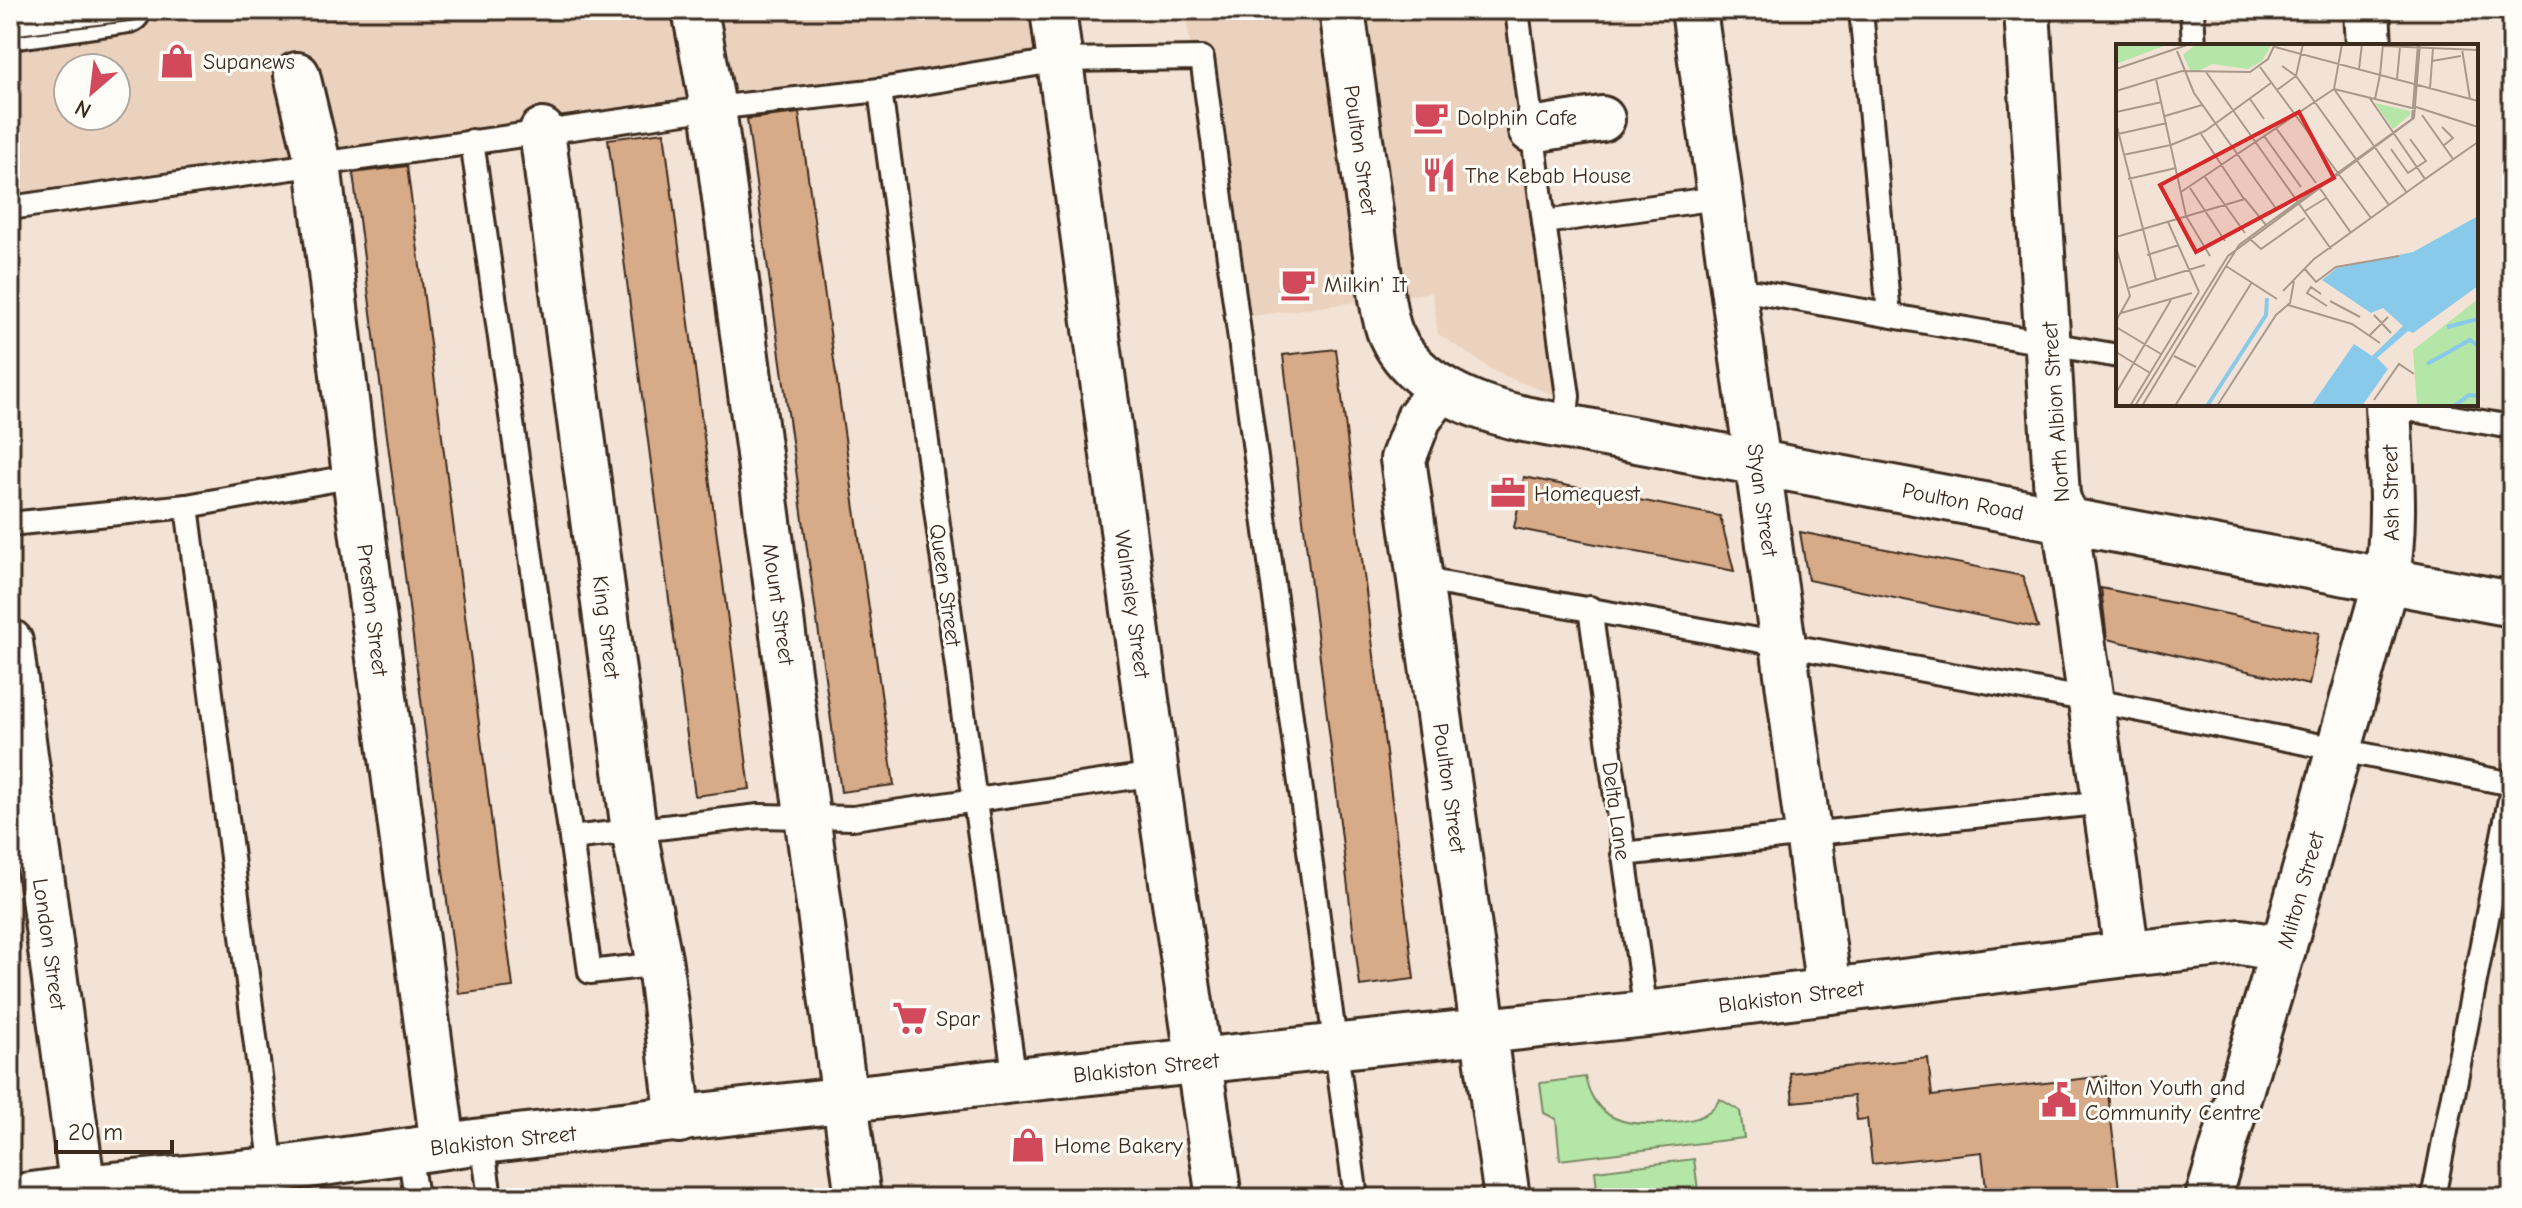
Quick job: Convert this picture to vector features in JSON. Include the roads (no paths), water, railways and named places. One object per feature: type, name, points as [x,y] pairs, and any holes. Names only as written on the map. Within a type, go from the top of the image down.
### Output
[{"type":"street","points":[[10,27],[128,10]]},
{"type":"street","name":"Mount Street","points":[[695,10],[713,108],[858,1198]]},
{"type":"street","name":"Walmsley Street","points":[[1053,10],[1156,774],[1219,1198]]},
{"type":"street","name":"Poulton Street","points":[[1342,10],[1382,298],[1391,335],[1432,381],[1403,459],[1507,1198]]},
{"type":"street","name":"Styan Street","points":[[1694,10],[1829,991]]},
{"type":"street","name":"North Albion Street","points":[[2027,10],[2057,496],[2065,520],[2127,954]]},
{"type":"street","points":[[2367,10],[2369,44]]},
{"type":"street","name":"Preston Street","points":[[297,75],[318,163],[355,476],[445,1146]]},
{"type":"street","points":[[1531,130],[1602,119]]},
{"type":"street","name":"King Street","points":[[542,131],[634,831],[660,964],[679,1120]]},
{"type":"street","name":"Poulton Road","points":[[1432,381],[1469,403],[1495,412],[2512,604]]},
{"type":"street","name":"Ash Street","points":[[2384,406],[2392,516],[2392,552],[2386,581]]},
{"type":"street","name":"Milton Street","points":[[2208,1198],[2340,752],[2386,581]]},
{"type":"street","name":"London Street","points":[[10,642],[83,1193]]},
{"type":"street","name":"Blakiston Street","points":[[10,1198],[83,1193],[445,1146],[1015,1080],[1646,1014],[2127,954],[2241,942],[2283,949]]},
{"type":"lane","points":[[1517,10],[1568,396],[1565,426]]},
{"type":"lane","points":[[1861,10],[1889,315]]},
{"type":"lane","points":[[2192,10],[2194,44]]},
{"type":"lane","points":[[10,208],[542,131],[880,90],[1060,60],[1202,58],[1356,1198]]},
{"type":"lane","name":"Queen Street","points":[[880,90],[1015,1080]]},
{"type":"lane","points":[[472,141],[590,972],[660,964]]},
{"type":"lane","points":[[1544,222],[1718,198]]},
{"type":"lane","points":[[1734,296],[1757,292],[2116,356]]},
{"type":"lane","points":[[2390,406],[2512,427]]},
{"type":"lane","points":[[10,524],[187,506],[355,476]]},
{"type":"lane","points":[[187,506],[272,1170]]},
{"type":"lane","points":[[1419,579],[2090,700],[2512,787],[2433,1198]]},
{"type":"lane","name":"Delta Lane","points":[[1590,608],[1646,1014]]},
{"type":"lane","points":[[571,838],[759,816],[853,818],[1156,774]]},
{"type":"lane","points":[[1623,854],[2105,802]]},
{"type":"lane","points":[[416,1198],[445,1146],[490,1198]]},
{"type":"tram line","points":[[10,36],[217,10]]},
{"type":"place","name":"Supanews","points":[[177,61]]},
{"type":"place","name":"Dolphin Cafe","points":[[1431,117]]},
{"type":"place","name":"The Kebab House","points":[[1439,175]]},
{"type":"place","name":"Milkin' It","points":[[1298,284]]},
{"type":"place","name":"Homequest","points":[[1508,493]]},
{"type":"place","name":"Spar","points":[[910,1018]]},
{"type":"place","name":"Milton Youth and Community Centre","points":[[2059,1100]]},
{"type":"place","name":"Home Bakery","points":[[1028,1145]]}]
